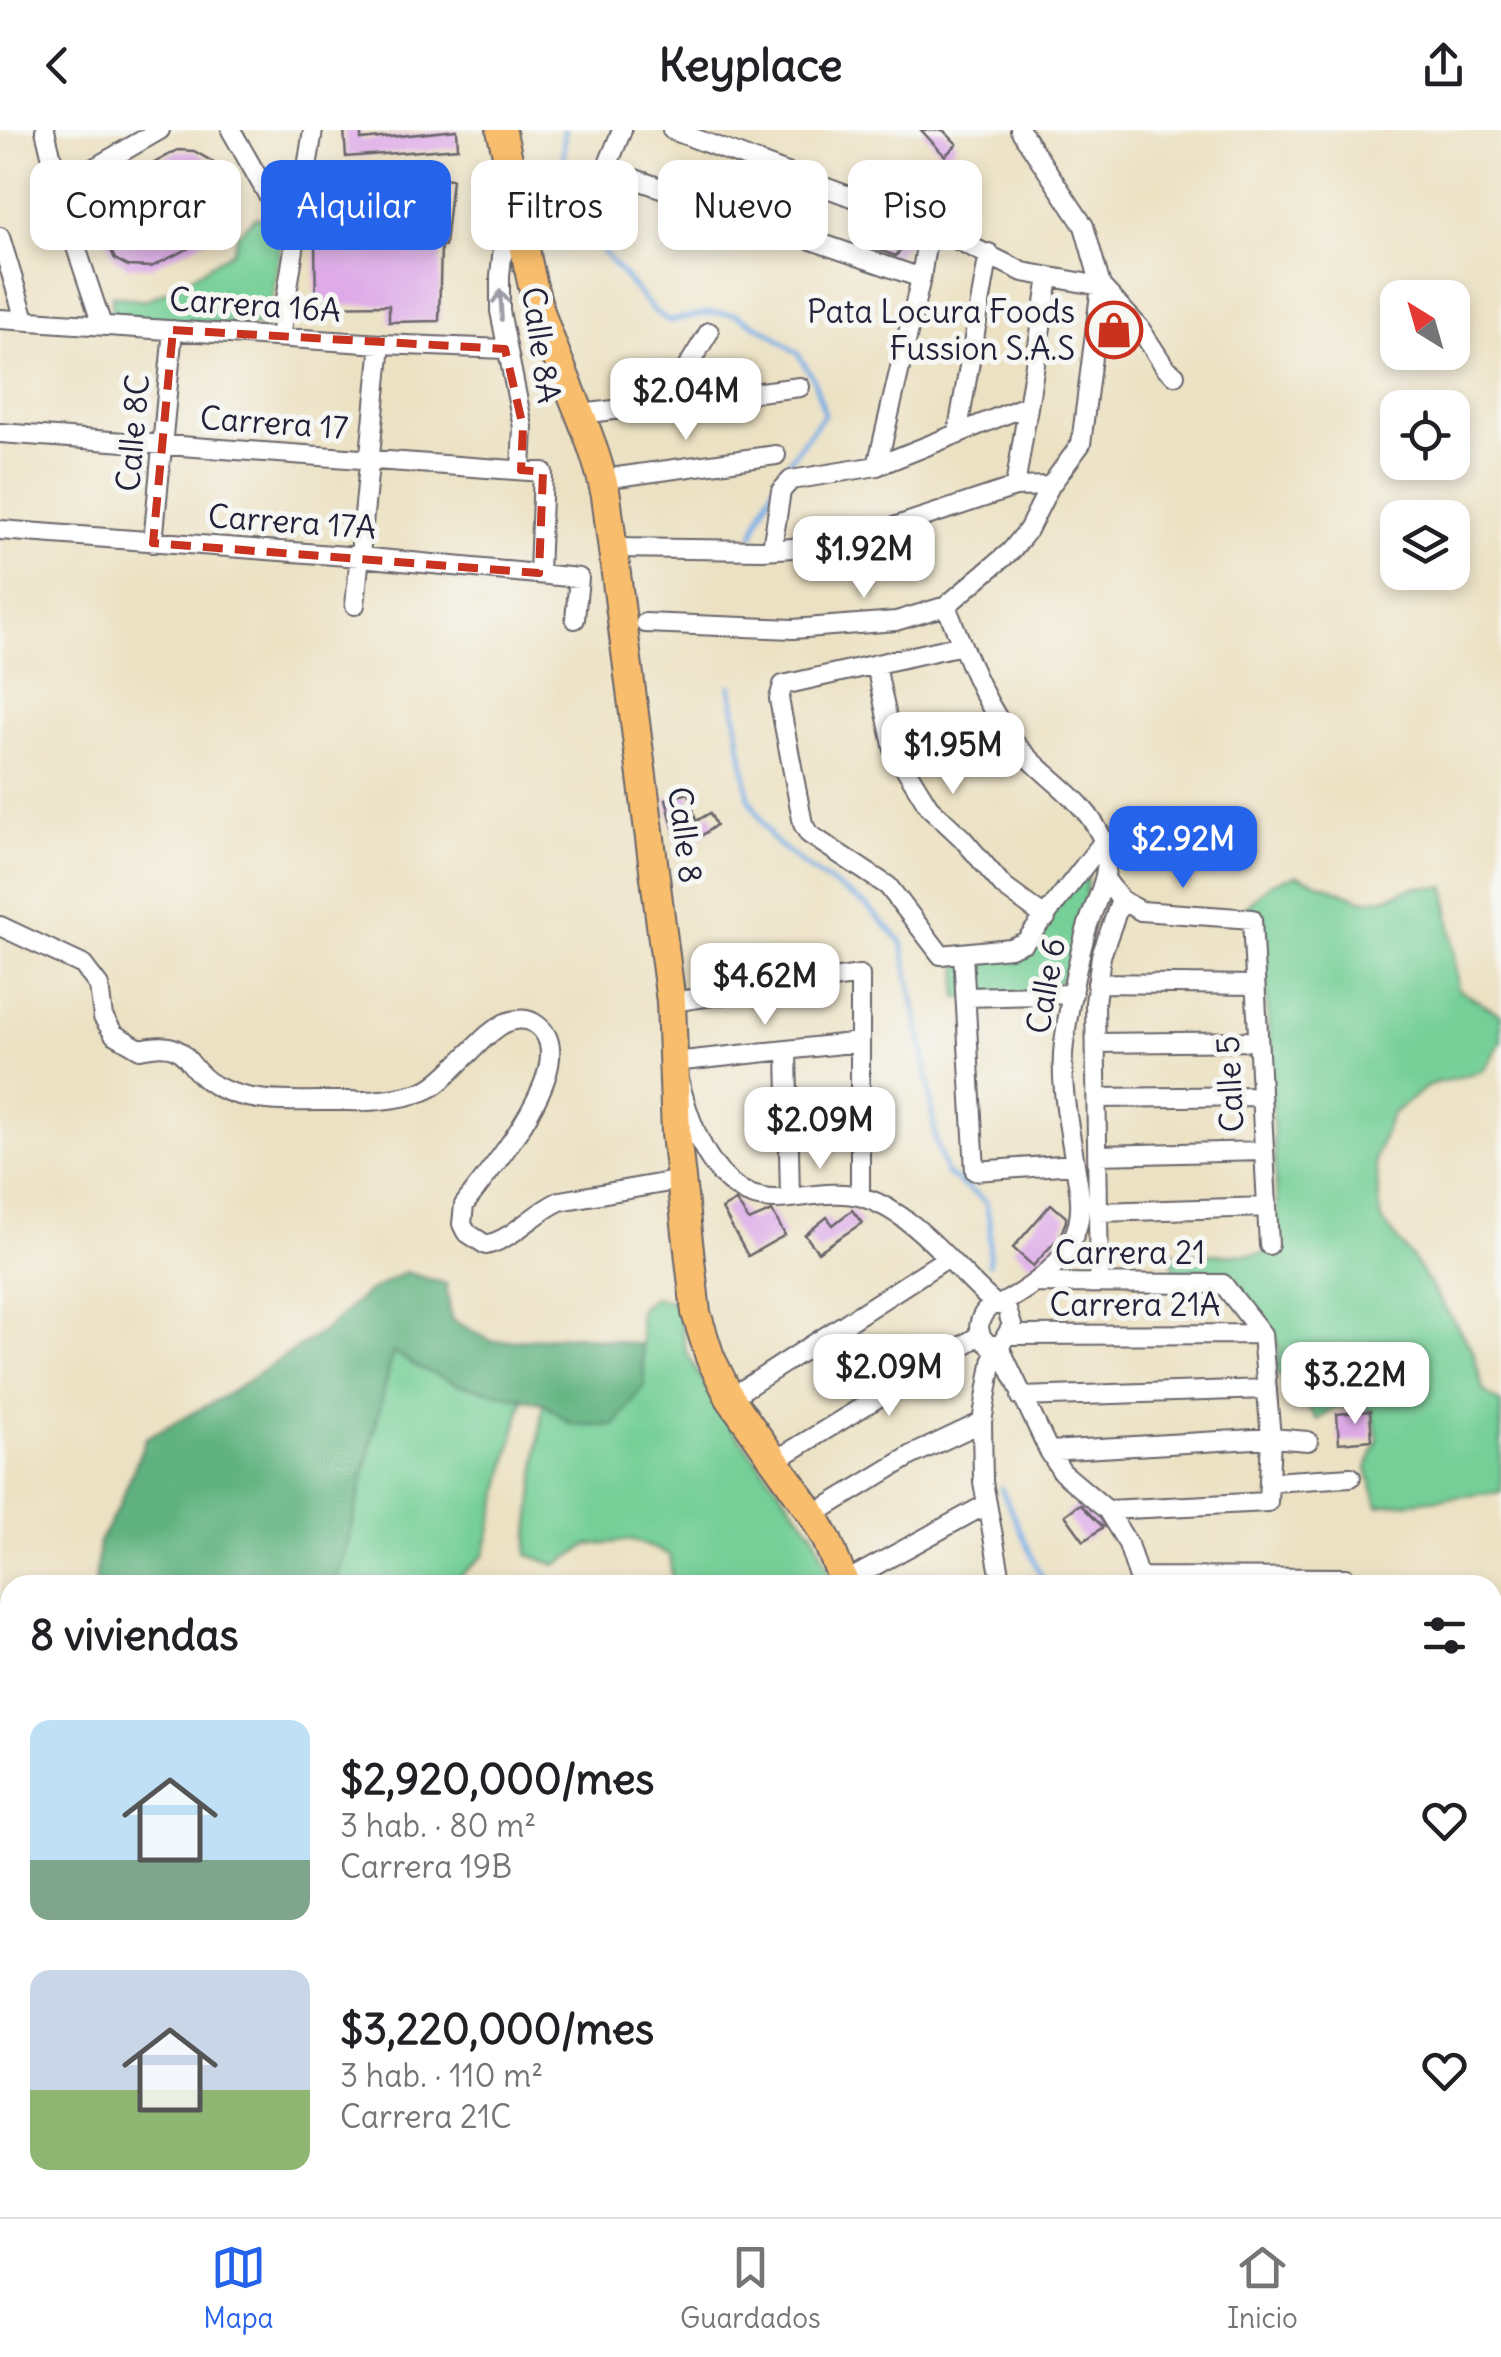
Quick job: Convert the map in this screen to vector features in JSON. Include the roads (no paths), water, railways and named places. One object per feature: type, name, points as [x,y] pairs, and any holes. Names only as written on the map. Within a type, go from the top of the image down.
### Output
[{"type":"main road","name":"Calle 8","points":[[501,130],[509,160]]},
{"type":"main road","name":"Calle 8","points":[[525,250],[550,339],[602,479],[614,548],[672,1002],[681,1180],[696,1313],[710,1357],[730,1398],[812,1515],[841,1575]]},
{"type":"street","points":[[45,130],[52,160]]},
{"type":"street","points":[[107,160],[160,130]]},
{"type":"street","points":[[231,130],[261,183]]},
{"type":"street","points":[[307,160],[312,130]]},
{"type":"street","points":[[622,130],[606,169],[921,278]]},
{"type":"street","points":[[672,130],[848,196]]},
{"type":"street","points":[[644,623],[832,628],[896,621],[946,606],[1010,551],[1028,530],[1050,486],[1081,444],[1101,286],[1084,226],[1020,130]]},
{"type":"street","points":[[0,236],[25,319]]},
{"type":"street","points":[[78,250],[102,324]]},
{"type":"street","points":[[280,337],[293,250]]},
{"type":"street","name":"Calle 8A","points":[[503,250],[500,276],[505,349],[523,428],[521,470]]},
{"type":"street","points":[[878,466],[925,250]]},
{"type":"street","points":[[982,250],[1023,272],[1101,286],[1140,327],[1165,367],[1176,375]]},
{"type":"street","points":[[957,435],[989,253]]},
{"type":"street","points":[[1015,488],[1050,278]]},
{"type":"street","name":"Carrera 16A","points":[[0,318],[505,349]]},
{"type":"street","name":"Calle 8C","points":[[153,542],[173,330]]},
{"type":"street","points":[[664,404],[709,332]]},
{"type":"street","points":[[355,605],[381,344]]},
{"type":"street","points":[[581,414],[800,387]]},
{"type":"street","points":[[768,550],[781,491],[791,480],[878,466],[1026,406]]},
{"type":"street","name":"Carrera 17","points":[[0,433],[543,472],[539,574]]},
{"type":"street","points":[[602,479],[776,455]]},
{"type":"street","points":[[614,548],[768,550],[838,545],[1015,488],[1050,486]]},
{"type":"street","name":"Carrera 17A","points":[[0,530],[360,556],[579,578],[576,619]]},
{"type":"street","name":"Calle 6","points":[[946,606],[984,697],[1034,764],[1080,802],[1103,842],[1108,860],[1086,931],[1064,1046],[1064,1083],[1082,1204],[1078,1227],[1060,1260],[996,1325],[982,1422],[986,1504],[1000,1575]]},
{"type":"street","points":[[962,645],[783,684],[779,698],[808,834],[888,886],[941,955],[1010,948],[1025,942],[1103,842]]},
{"type":"street","points":[[876,666],[894,750],[929,808],[962,838],[1004,887],[1046,918]]},
{"type":"street","points":[[1099,1281],[1096,983],[1101,956],[1122,900],[1104,878]]},
{"type":"street","name":"Calle 5","points":[[1122,900],[1141,911],[1252,919],[1269,1245]]},
{"type":"street","points":[[0,926],[83,964],[99,986],[103,1017],[114,1034],[140,1049],[163,1044],[186,1055],[210,1084],[242,1098],[365,1102],[425,1091],[501,1026],[522,1020],[534,1023],[550,1040],[551,1063],[508,1149],[464,1205],[466,1232],[486,1245],[503,1241],[543,1208],[560,1200],[681,1180]]},
{"type":"street","points":[[964,952],[976,1171],[1074,1164]]},
{"type":"street","points":[[672,1002],[860,975],[860,1196]]},
{"type":"street","points":[[1096,983],[1255,986]]},
{"type":"street","points":[[967,997],[1073,994]]},
{"type":"street","points":[[1096,1043],[1258,1040]]},
{"type":"street","points":[[860,1042],[674,1062],[685,1104],[721,1175],[754,1196],[860,1196],[898,1215],[923,1234],[968,1281],[996,1325],[1021,1397],[1048,1451],[1062,1472],[1107,1510],[1128,1544],[1138,1575]]},
{"type":"street","points":[[787,1050],[790,1198]]},
{"type":"street","points":[[1098,1098],[1261,1096]]},
{"type":"street","points":[[1098,1154],[1264,1150]]},
{"type":"street","points":[[1098,1212],[1267,1207]]},
{"type":"street","points":[[730,1398],[947,1258]]},
{"type":"street","name":"Carrera 21","points":[[1030,1287],[1099,1281],[1223,1284],[1262,1334]]},
{"type":"street","points":[[773,1462],[996,1325]]},
{"type":"street","name":"Carrera 21A","points":[[996,1325],[1262,1334]]},
{"type":"street","points":[[1107,1510],[1268,1502],[1272,1438],[1262,1334]]},
{"type":"street","points":[[1021,1397],[1267,1388]]},
{"type":"street","points":[[812,1515],[912,1455],[982,1422]]},
{"type":"street","points":[[1048,1451],[1272,1438],[1308,1441]]},
{"type":"street","points":[[1271,1482],[1352,1478]]},
{"type":"street","points":[[861,1575],[986,1504]]},
{"type":"waterway","points":[[564,130],[563,173],[593,211],[603,252],[653,310],[669,321],[708,313],[735,314],[798,354],[813,378],[825,414],[783,471],[753,535]]},
{"type":"waterway","points":[[731,686],[749,798],[772,839],[809,869],[866,905],[902,942],[926,1065],[936,1142],[946,1173],[986,1202],[989,1264]]},
{"type":"waterway","points":[[1001,1488],[1040,1575]]},
{"type":"place","name":"Pata Locura Foods Fussion S.A.S","points":[[1114,330]]}]
